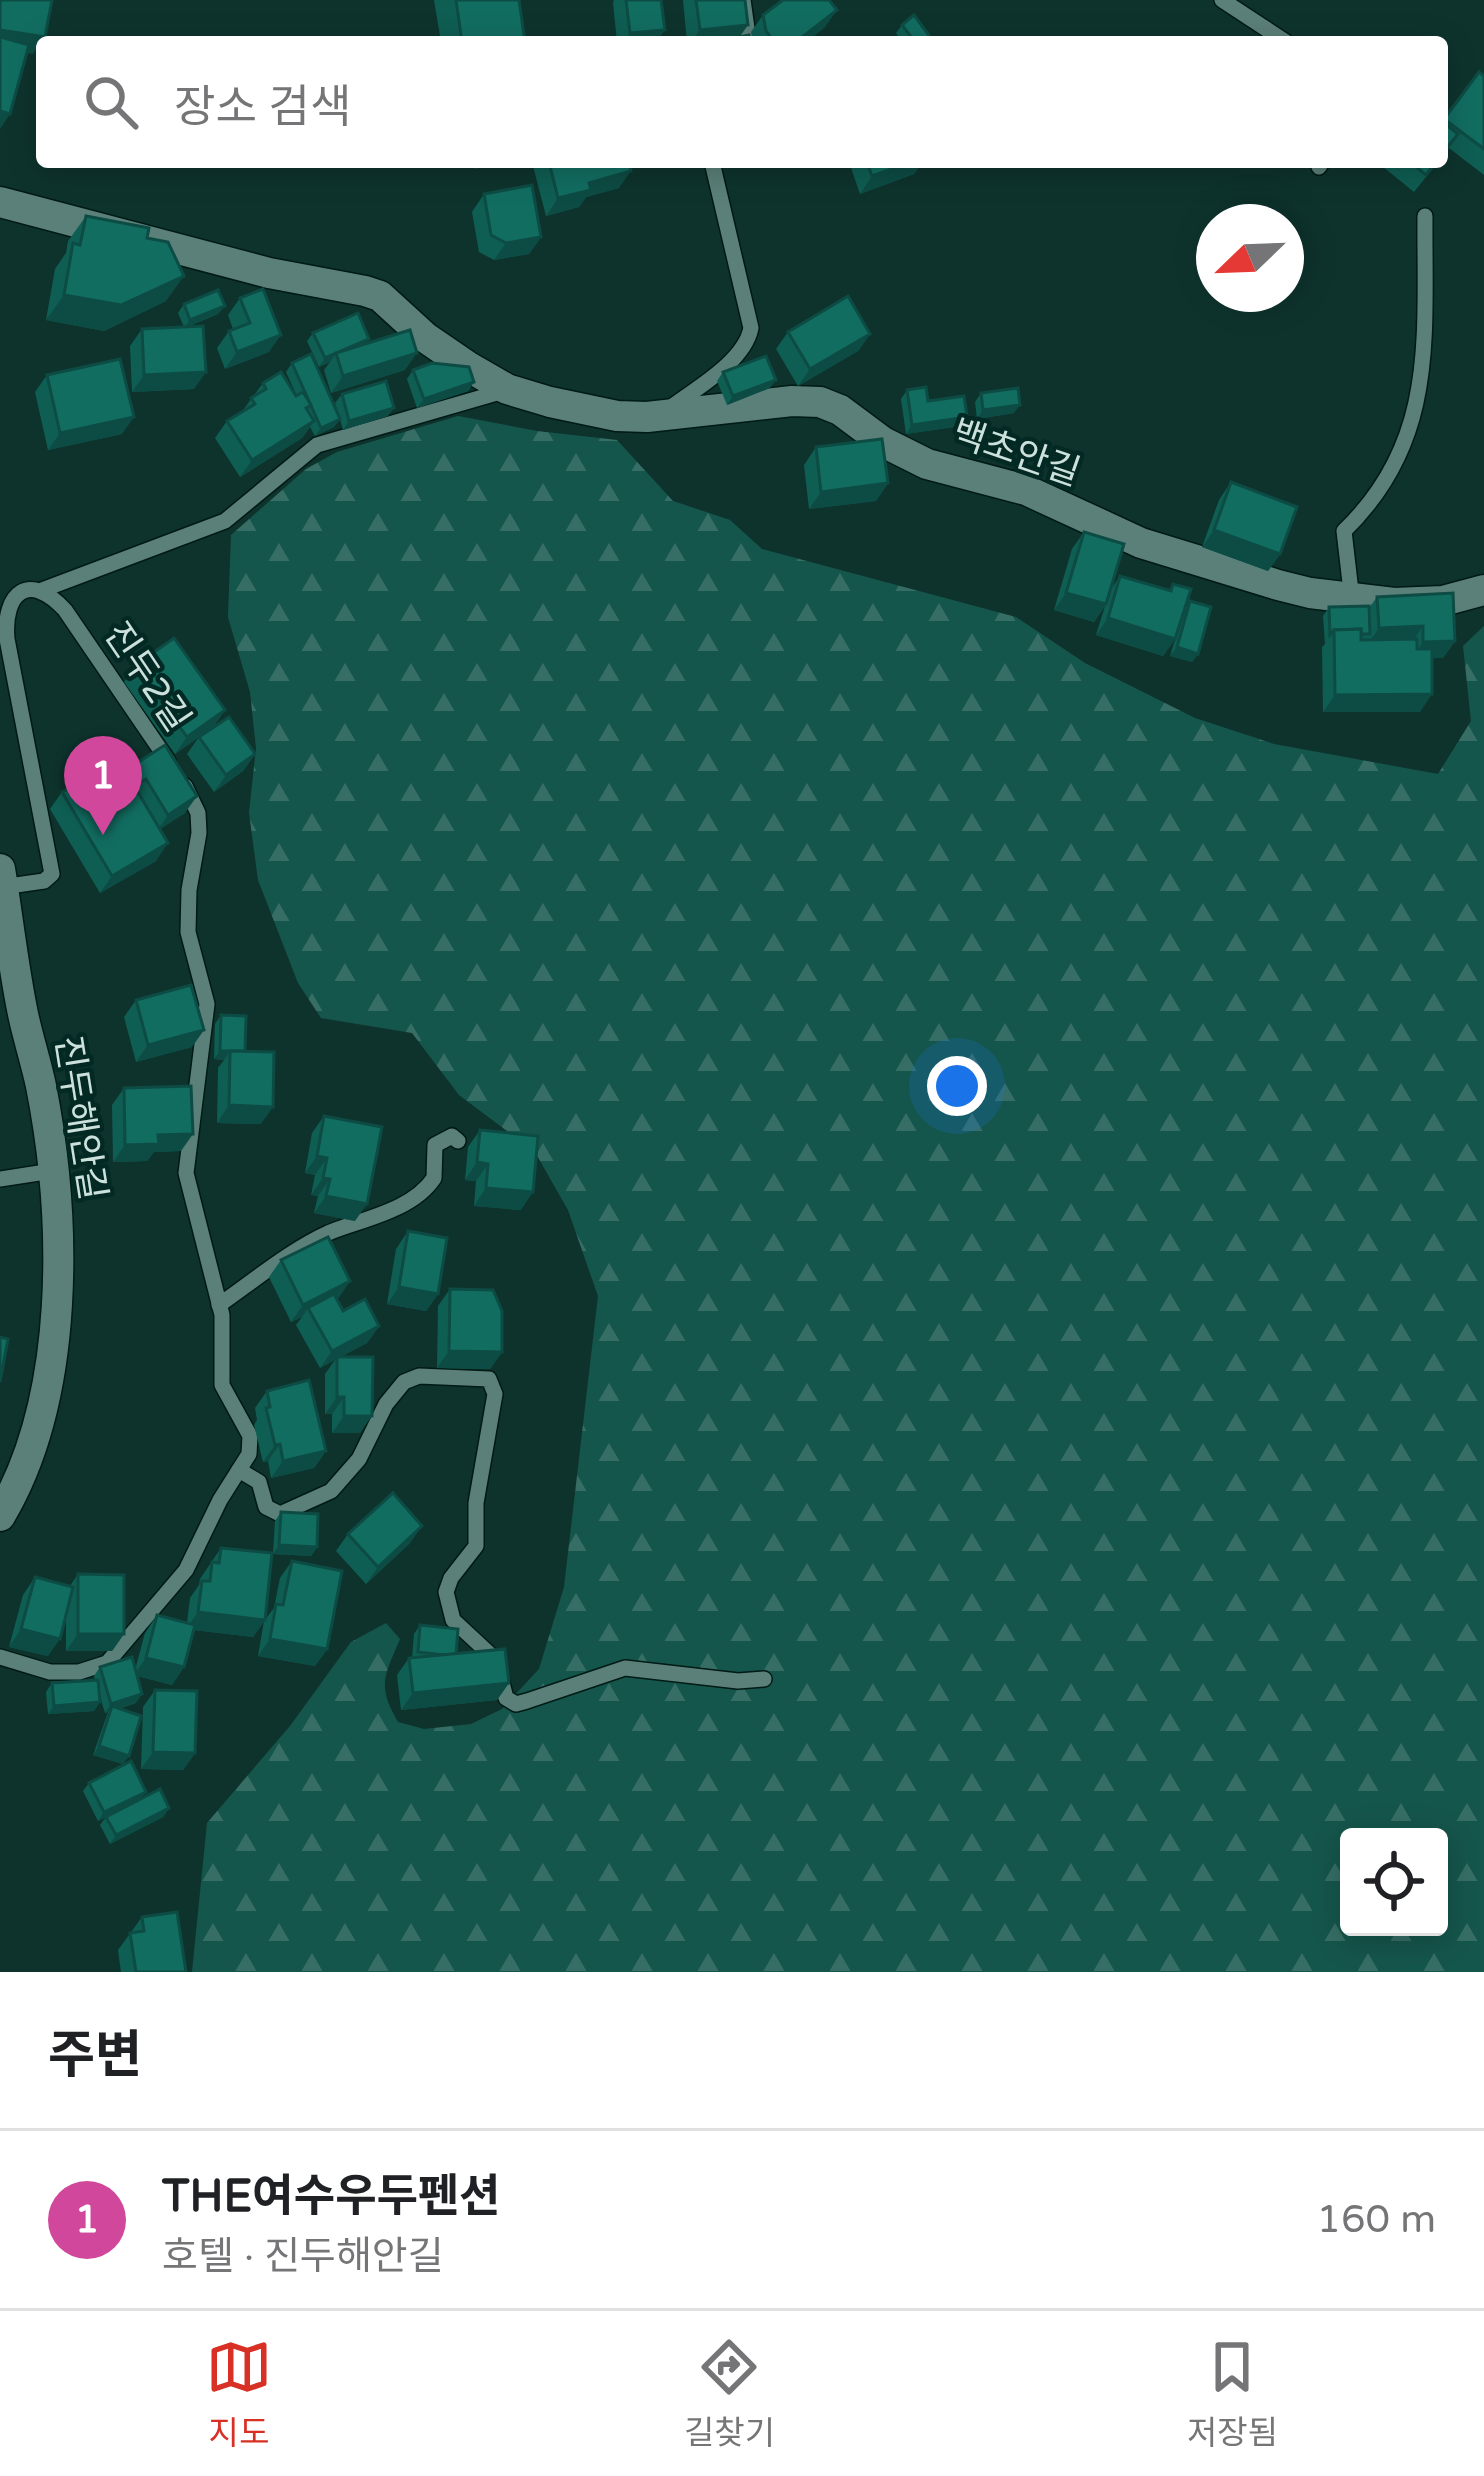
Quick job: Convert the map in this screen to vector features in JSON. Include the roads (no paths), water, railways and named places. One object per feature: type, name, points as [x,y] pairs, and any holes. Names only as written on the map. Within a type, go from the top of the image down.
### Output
[{"type":"street","name":"백초안길","points":[[0,202],[269,273],[380,296],[440,347],[507,389],[617,416],[820,402],[927,464],[1026,490],[1142,543],[1278,585],[1394,603],[1443,601],[1484,590]]},
{"type":"street","name":"진두해안길","points":[[0,1516],[33,1444],[45,1390],[58,1236],[41,1087],[22,1013],[1,881]]},
{"type":"lane","points":[[743,0],[747,36]]},
{"type":"lane","points":[[1222,0],[1277,36]]},
{"type":"lane","points":[[659,416],[737,355],[749,338],[751,328],[713,168]]},
{"type":"lane","points":[[1352,600],[1344,531],[1374,501],[1400,457],[1421,386],[1425,216]]},
{"type":"lane","points":[[1,881],[44,881],[52,874],[5,622],[10,602],[18,594],[42,590],[225,521],[317,445],[507,389]]},
{"type":"lane","name":"진두2길","points":[[0,1657],[50,1672],[79,1672],[107,1663],[186,1570],[249,1454],[250,1436],[222,1385],[219,1305],[186,1173],[207,1004],[188,932],[198,813],[191,795],[65,610],[42,590]]},
{"type":"lane","points":[[219,1305],[317,1240],[367,1222],[416,1195],[434,1178],[435,1145],[452,1136],[458,1141]]},
{"type":"lane","points":[[0,1179],[52,1171]]},
{"type":"lane","points":[[239,1470],[259,1482],[266,1507],[280,1514],[331,1491],[359,1459],[386,1404],[404,1382],[418,1376],[489,1379],[495,1394],[476,1503],[476,1546],[446,1592],[453,1620],[496,1660],[506,1698],[516,1704],[527,1702],[625,1668],[738,1681],[764,1679]]},
{"type":"place","name":"THE여수우두펜션","points":[[103,835]]}]
